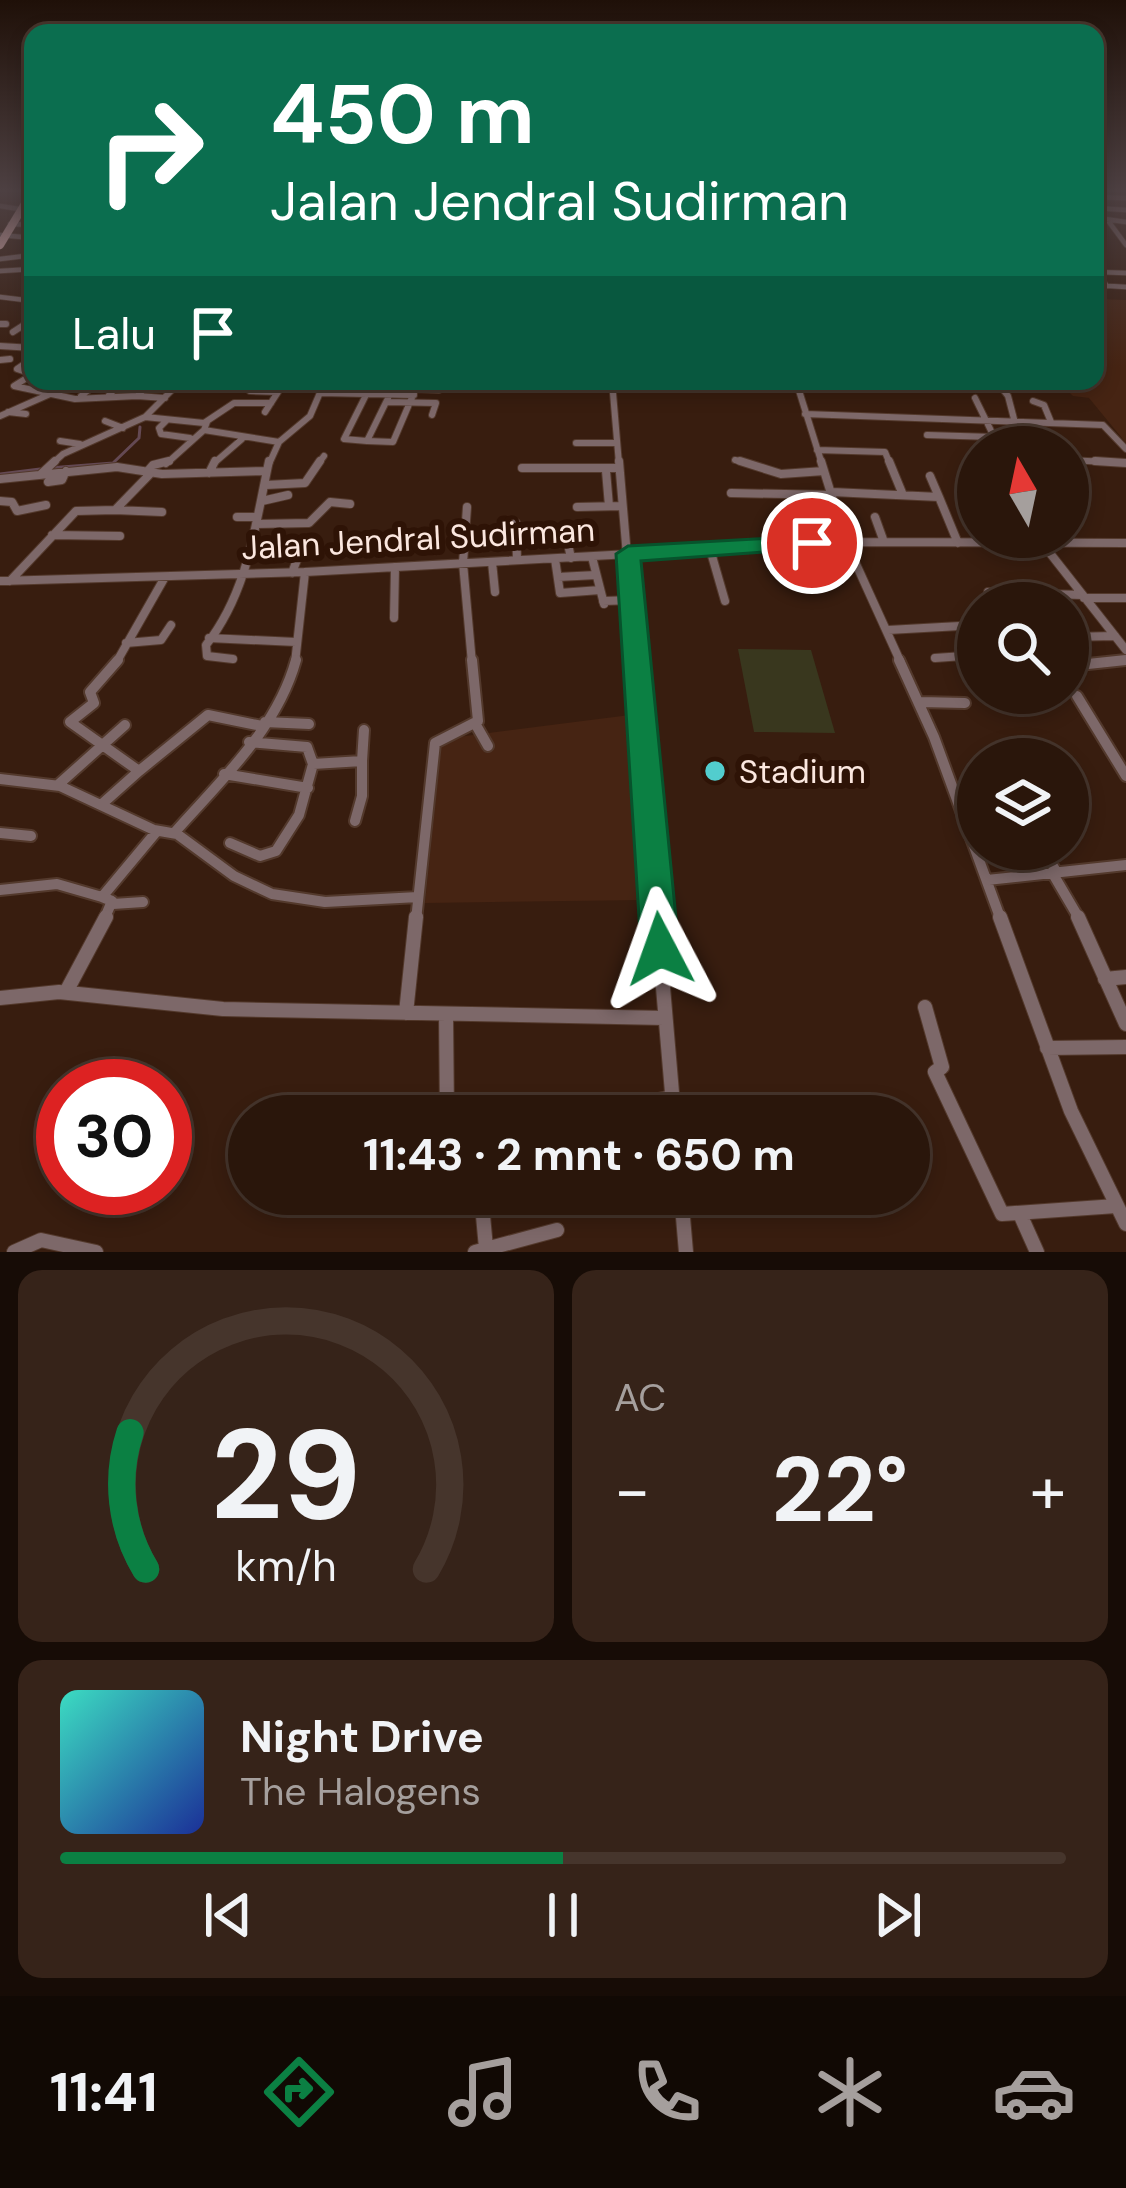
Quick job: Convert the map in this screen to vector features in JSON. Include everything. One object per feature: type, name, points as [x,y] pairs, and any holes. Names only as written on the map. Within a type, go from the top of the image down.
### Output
[{"type":"street","points":[[1104,282],[1107,286]]},
{"type":"street","points":[[1104,286],[1126,287]]},
{"type":"street","points":[[13,332],[24,325]]},
{"type":"street","points":[[0,360],[10,359]]},
{"type":"street","points":[[30,390],[81,399],[109,395],[165,398]]},
{"type":"street","points":[[4,414],[52,390]]},
{"type":"street","points":[[81,399],[90,390]]},
{"type":"street","points":[[109,395],[114,390]]},
{"type":"street","points":[[137,396],[143,390]]},
{"type":"street","points":[[0,479],[46,472],[85,444],[145,417],[173,390]]},
{"type":"street","points":[[115,510],[153,465],[166,464],[233,404],[268,408],[278,392],[249,390]]},
{"type":"street","points":[[233,659],[206,656],[209,638],[229,616],[244,574],[266,471],[279,442],[307,419],[321,390]]},
{"type":"street","points":[[347,390],[388,396],[415,392],[436,403],[432,415]]},
{"type":"street","points":[[366,390],[343,438],[393,442],[415,392]]},
{"type":"street","points":[[367,441],[390,390]]},
{"type":"street","points":[[612,390],[634,600],[672,1095]]},
{"type":"street","points":[[798,390],[846,542],[920,702],[957,796]]},
{"type":"street","points":[[1003,390],[1014,419]]},
{"type":"street","points":[[110,409],[121,395]]},
{"type":"street","points":[[975,398],[989,426]]},
{"type":"street","points":[[1033,401],[1044,405],[1051,422]]},
{"type":"street","points":[[805,414],[940,412],[1107,427],[1126,448]]},
{"type":"street","points":[[4,414],[26,414]]},
{"type":"street","points":[[916,415],[927,436],[957,436]]},
{"type":"street","points":[[145,417],[206,426],[242,439],[279,442]]},
{"type":"street","points":[[167,420],[160,434],[191,439]]},
{"type":"street","points":[[105,421],[123,428]]},
{"type":"street","points":[[209,473],[216,459],[242,439]]},
{"type":"street","points":[[60,441],[85,444]]},
{"type":"street","points":[[575,443],[615,443]]},
{"type":"street","points":[[817,450],[885,452],[903,495]]},
{"type":"street","points":[[266,485],[305,483],[324,456]]},
{"type":"street","points":[[735,460],[781,474],[824,471]]},
{"type":"street","points":[[1089,461],[1126,463]]},
{"type":"street","points":[[46,472],[62,480],[66,471],[117,467],[148,473],[266,471]]},
{"type":"street","points":[[522,468],[619,468]]},
{"type":"street","points":[[607,471],[609,506]]},
{"type":"street","points":[[930,476],[957,541]]},
{"type":"street","points":[[731,493],[939,497]]},
{"type":"street","points":[[262,501],[289,495]]},
{"type":"street","points":[[0,502],[12,502],[17,511],[46,505]]},
{"type":"street","points":[[237,517],[309,523],[330,502],[350,504]]},
{"type":"street","points":[[577,507],[622,506]]},
{"type":"street","points":[[466,507],[463,563],[479,716],[476,725],[488,746]]},
{"type":"street","points":[[5,581],[77,510],[162,512]]},
{"type":"street","points":[[875,517],[884,542]]},
{"type":"street","points":[[517,523],[518,560]]},
{"type":"street","points":[[1094,528],[1104,543]]},
{"type":"street","points":[[565,530],[571,558]]},
{"type":"street","points":[[52,535],[120,536]]},
{"type":"street","name":"Jalan Jendral Sudirman","points":[[5,581],[299,572],[846,542],[957,543]]},
{"type":"street","name":"Jalan Jendral Sudirman","points":[[1089,542],[1122,543]]},
{"type":"street","points":[[1122,543],[1126,555]]},
{"type":"street","points":[[710,548],[724,601]]},
{"type":"street","points":[[175,832],[263,724],[292,676],[301,549]]},
{"type":"street","points":[[592,557],[602,598]]},
{"type":"street","points":[[1053,558],[1072,582]]},
{"type":"street","points":[[550,607],[560,593],[555,559]]},
{"type":"street","points":[[492,562],[495,592]]},
{"type":"street","points":[[394,619],[395,567]]},
{"type":"street","points":[[558,577],[596,575]]},
{"type":"street","points":[[139,771],[69,723],[94,703],[90,692],[112,670],[165,577]]},
{"type":"street","points":[[560,593],[634,600]]},
{"type":"street","points":[[1089,597],[1126,598]]},
{"type":"street","points":[[1089,604],[1126,650]]},
{"type":"street","points":[[126,643],[161,640],[171,625]]},
{"type":"street","points":[[888,630],[957,626]]},
{"type":"street","points":[[1089,637],[1115,636]]},
{"type":"street","points":[[209,638],[296,642]]},
{"type":"street","points":[[935,658],[957,656]]},
{"type":"street","points":[[1089,664],[1126,660]]},
{"type":"street","points":[[920,702],[957,703]]},
{"type":"street","points":[[1087,714],[1126,776]]},
{"type":"street","points":[[102,804],[208,715],[263,724],[309,724]]},
{"type":"street","points":[[59,784],[125,725]]},
{"type":"street","points":[[406,1013],[435,742],[476,725]]},
{"type":"street","points":[[355,821],[362,796],[364,730]]},
{"type":"street","points":[[230,843],[255,854],[272,854],[304,806],[313,764],[309,748],[249,742]]},
{"type":"street","points":[[1109,752],[1126,751]]},
{"type":"street","points":[[313,764],[362,760]]},
{"type":"street","points":[[224,774],[308,788]]},
{"type":"street","points":[[0,779],[19,776],[59,784],[157,831],[175,832],[215,867],[275,895],[418,897]]},
{"type":"street","points":[[66,992],[108,900],[157,831]]},
{"type":"street","points":[[0,833],[31,836]]},
{"type":"street","points":[[987,880],[1126,866]]},
{"type":"street","points":[[984,870],[1046,1048],[1126,1224]]},
{"type":"street","points":[[1054,870],[1092,941],[1126,1024]]},
{"type":"street","points":[[0,890],[57,884],[108,900],[143,902]]},
{"type":"street","points":[[1105,979],[1126,977]]},
{"type":"street","points":[[0,998],[66,992],[223,1009],[664,1018]]},
{"type":"street","points":[[925,1006],[942,1067],[935,1072],[1002,1214],[1116,1206]]},
{"type":"street","points":[[446,1015],[447,1095]]},
{"type":"street","points":[[1046,1048],[1126,1047]]},
{"type":"street","points":[[1020,1214],[1037,1252]]},
{"type":"street","points":[[481,1215],[480,1250],[556,1229]]},
{"type":"street","points":[[683,1215],[686,1252]]},
{"type":"street","points":[[14,1252],[21,1243],[38,1239],[95,1252]]},
{"type":"shaded area","points":[[1104,299],[1126,300],[1126,443],[1089,398],[1067,390],[1104,390]]},
{"type":"shaded area","points":[[738,649],[811,650],[835,733],[754,732]]},
{"type":"shaded area","points":[[630,715],[642,900],[425,903],[442,739]]},
{"type":"waterway","points":[[49,468],[113,463],[139,438],[140,427]]},
{"type":"waterway","points":[[0,474],[40,469]]},
{"type":"place","name":"Stadium","points":[[715,771]]},
{"type":"route","points":[[660,949],[628,554],[812,543]]}]
